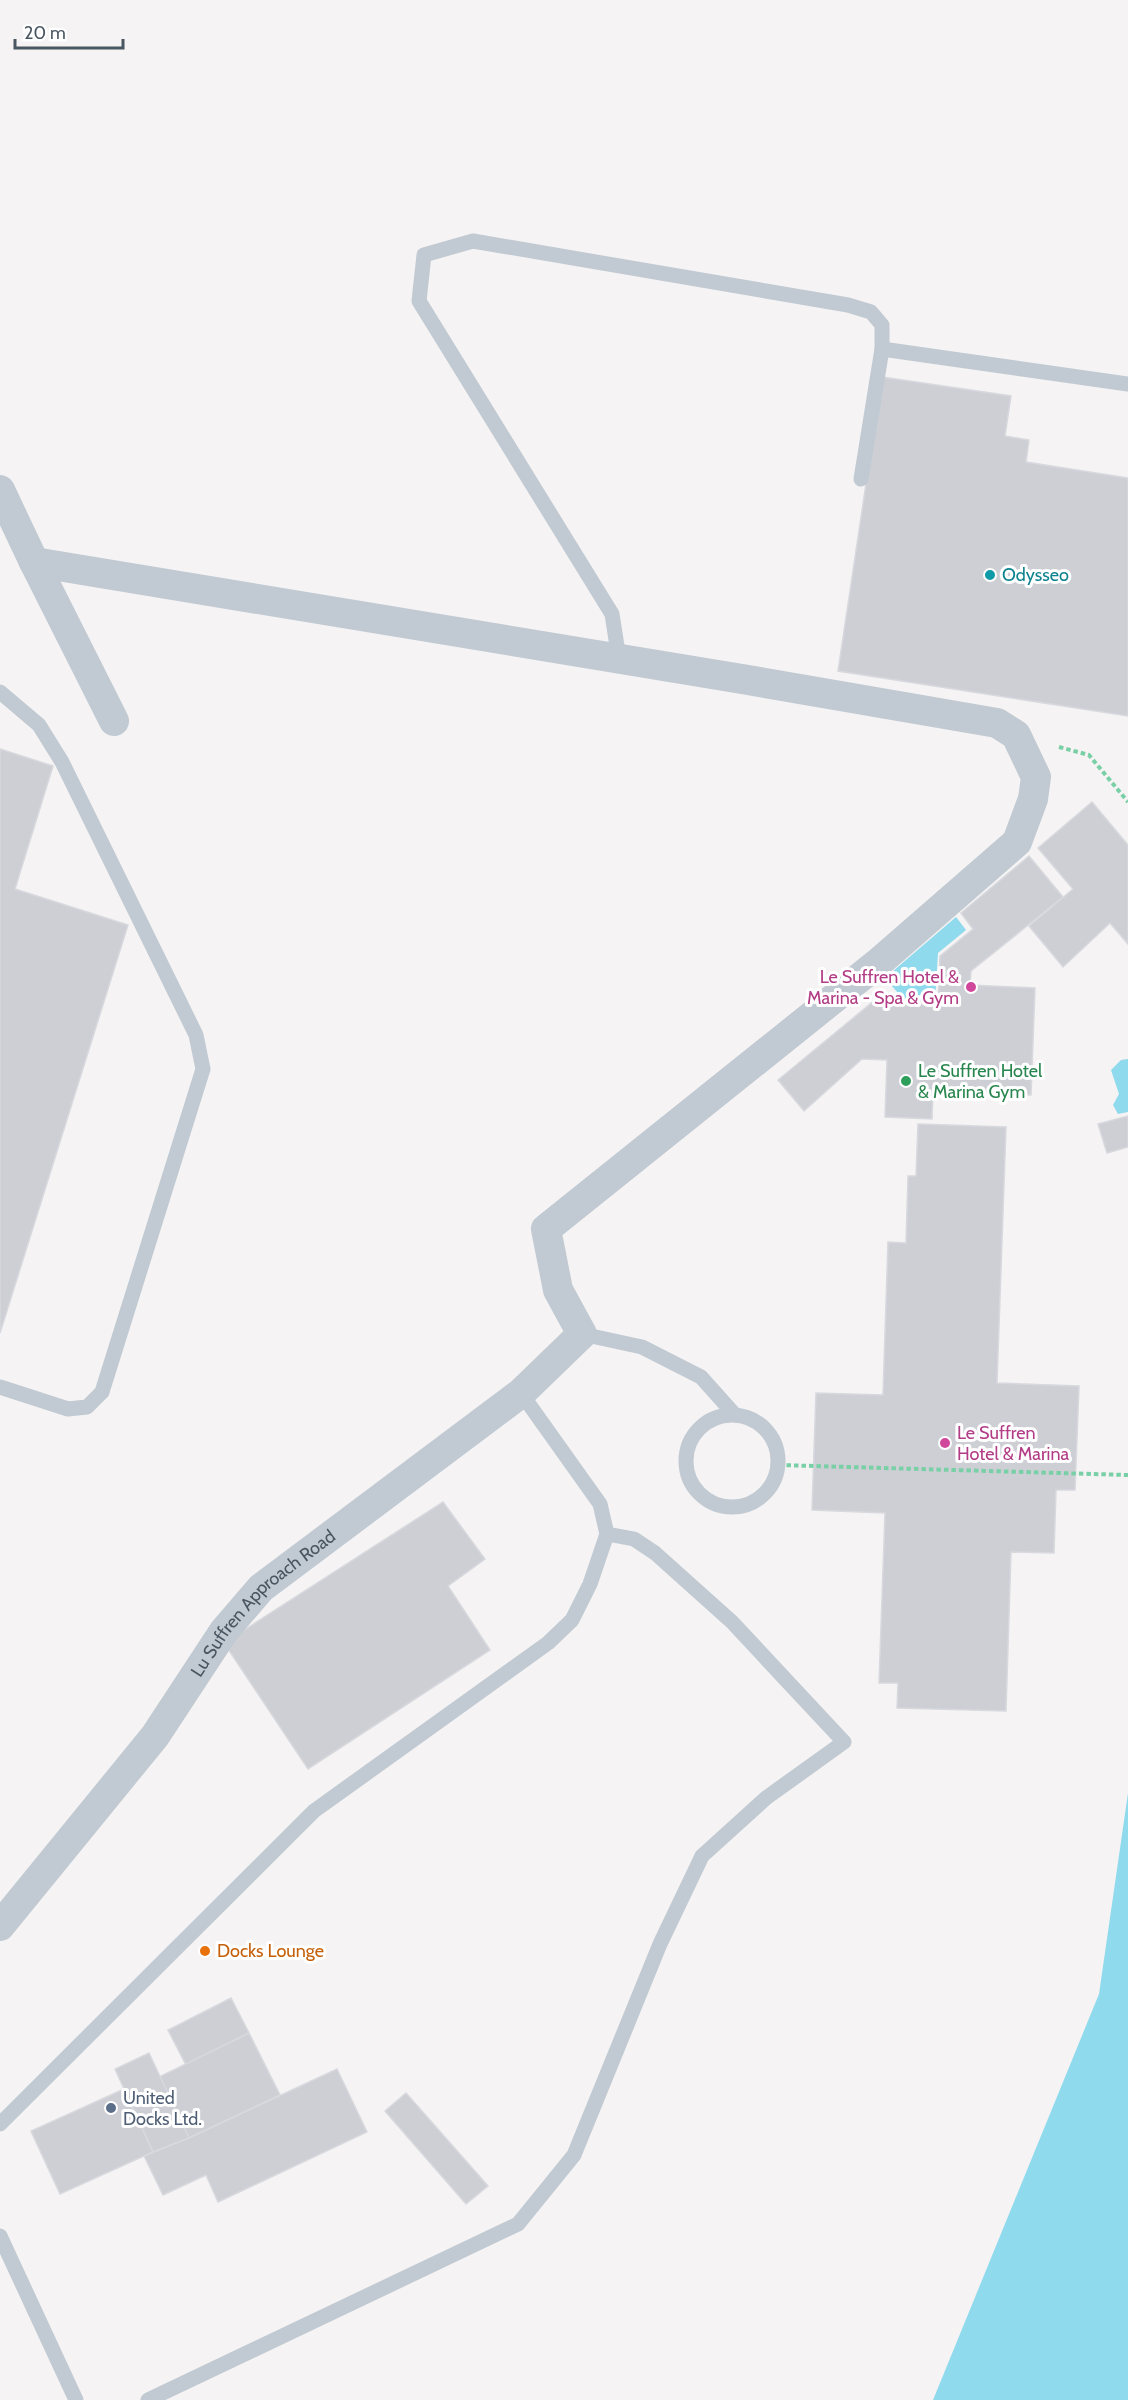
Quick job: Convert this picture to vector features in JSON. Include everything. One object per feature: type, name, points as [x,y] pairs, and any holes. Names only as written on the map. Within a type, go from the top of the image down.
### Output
[{"type":"street","points":[[0,490],[114,721]]},
{"type":"street","points":[[34,562],[958,716],[997,723],[1016,735],[1036,777],[1033,799],[1017,842],[878,963],[546,1229],[558,1290],[582,1334]]},
{"type":"street","name":"Lu Suffren Approach Road","points":[[0,1926],[155,1736],[224,1631],[261,1588],[521,1393],[582,1334]]},
{"type":"lane","points":[[619,658],[612,614],[419,301],[424,255],[473,240],[848,305],[871,312],[882,325],[882,349],[861,479]]},
{"type":"lane","points":[[882,349],[1128,384]]},
{"type":"lane","points":[[0,692],[39,724],[62,762],[196,1035],[203,1070],[102,1392],[87,1407],[68,1409],[0,1387]]},
{"type":"lane","points":[[582,1334],[642,1347],[701,1377],[735,1416]]},
{"type":"lane","points":[[0,2124],[314,1811],[548,1643],[572,1620],[590,1584],[607,1534],[600,1504],[521,1393]]},
{"type":"lane","points":[[735,1416],[750,1419],[762,1426],[772,1437],[777,1450],[778,1465],[766,1493],[754,1502],[739,1507],[724,1507],[709,1501],[697,1491],[689,1478],[686,1463],[688,1448],[695,1434],[706,1424],[720,1417],[735,1416]]},
{"type":"lane","points":[[148,2400],[519,2224],[574,2154],[660,1944],[702,1856],[766,1798],[844,1742],[732,1622],[655,1553],[634,1539],[607,1534]]},
{"type":"lane","points":[[0,2236],[76,2400]]},
{"type":"path","points":[[1016,735],[1089,755],[1128,802]]},
{"type":"path","points":[[778,1465],[1128,1474]]},
{"type":"water","points":[[956,917],[966,930],[938,953],[935,1002],[897,999],[898,993],[885,978]]},
{"type":"water","points":[[1128,1059],[1128,1112],[1118,1114],[1113,1105],[1119,1094],[1111,1070],[1121,1060]]},
{"type":"water","points":[[1128,1793],[1128,2400],[933,2400],[1099,1994]]},
{"type":"building","name":"Odysseo","points":[[882,377],[1011,396],[1005,436],[1029,440],[1026,462],[1128,478],[1128,716],[838,671]]},
{"type":"building","points":[[0,749],[53,766],[15,889],[128,925],[0,1333]]},
{"type":"building","points":[[1092,802],[1128,845],[1128,944],[1110,923],[1063,967],[1029,926],[1073,889],[1038,848]]},
{"type":"building","name":"Le Suffren Hotel & Marina - Spa & Gym","points":[[1029,856],[1063,897],[971,971],[970,985],[1035,988],[1031,1095],[933,1091],[932,1119],[885,1117],[887,1060],[862,1059],[804,1111],[778,1080],[875,1000],[938,1004],[940,956],[973,929],[961,913]]},
{"type":"building","points":[[1128,1116],[1128,1147],[1107,1153],[1098,1124]]},
{"type":"building","name":"Le Suffren Hotel & Marina","points":[[918,1124],[1006,1127],[997,1383],[1079,1386],[1075,1490],[1056,1490],[1054,1553],[1011,1552],[1006,1711],[897,1708],[898,1683],[879,1683],[885,1513],[812,1510],[816,1393],[883,1395],[888,1242],[906,1243],[908,1176],[916,1176]]},
{"type":"building","points":[[443,1502],[485,1559],[448,1586],[490,1650],[308,1769],[224,1643]]},
{"type":"building","points":[[231,1998],[249,2033],[186,2065],[168,2030]]},
{"type":"building","points":[[249,2033],[280,2095],[189,2138],[159,2077]]},
{"type":"building","points":[[149,2053],[189,2138],[153,2152],[115,2069]]},
{"type":"building","points":[[337,2069],[367,2132],[218,2202],[206,2175],[163,2195],[144,2156],[189,2138]]},
{"type":"building","points":[[124,2089],[153,2152],[60,2194],[31,2131]]},
{"type":"building","points":[[406,2093],[488,2186],[466,2204],[385,2111]]},
{"type":"place","name":"Odysseo","points":[[990,575]]},
{"type":"place","name":"Le Suffren Hotel & Marina - Spa & Gym","points":[[971,987]]},
{"type":"place","name":"Le Suffren Hotel & Marina Gym","points":[[906,1081]]},
{"type":"place","name":"Le Suffren Hotel & Marina","points":[[945,1443]]},
{"type":"place","name":"Docks Lounge","points":[[205,1951]]},
{"type":"place","name":"United Docks Ltd.","points":[[111,2108]]}]
